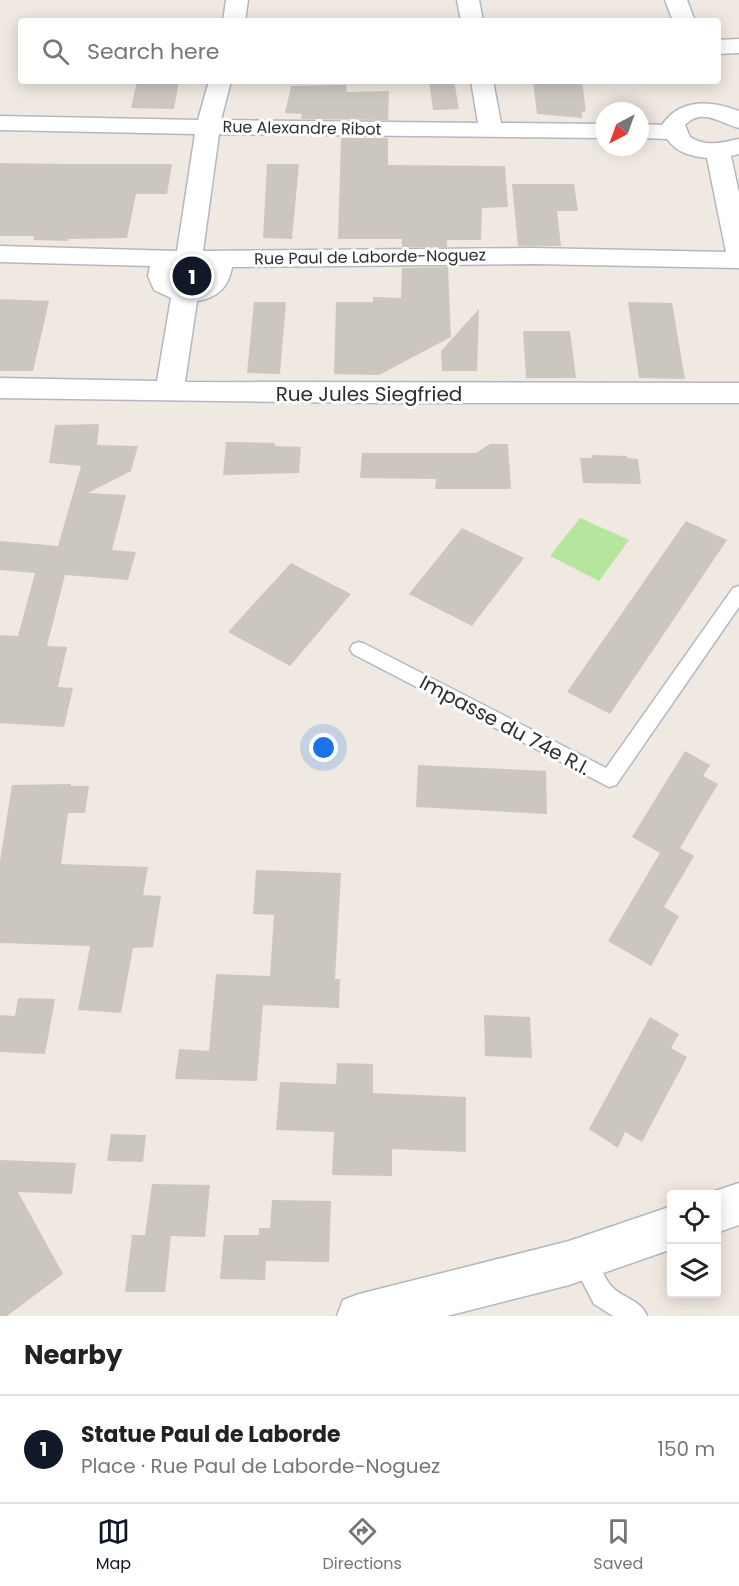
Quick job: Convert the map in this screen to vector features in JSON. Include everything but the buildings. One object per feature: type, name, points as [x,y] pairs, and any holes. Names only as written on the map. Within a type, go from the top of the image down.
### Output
[{"type":"street","points":[[234,18],[237,0]]},
{"type":"street","points":[[468,0],[471,18]]},
{"type":"street","points":[[675,0],[683,18]]},
{"type":"street","points":[[721,47],[739,46]]},
{"type":"street","points":[[219,84],[177,259],[161,276],[163,284],[185,294],[198,293],[209,288],[216,279],[221,259]]},
{"type":"street","points":[[482,84],[490,130]]},
{"type":"street","points":[[674,132],[676,119],[702,99],[739,121]]},
{"type":"street","name":"Rue Alexandre Ribot","points":[[0,123],[208,128],[595,131]]},
{"type":"street","points":[[649,131],[674,132],[685,144],[694,148],[728,149],[739,252]]},
{"type":"street","name":"Rue Paul de Laborde-Noguez","points":[[0,254],[177,259],[534,256],[739,260]]},
{"type":"street","points":[[169,392],[185,294]]},
{"type":"street","name":"Rue Jules Siegfried","points":[[0,388],[169,392],[554,395],[739,393]]},
{"type":"street","points":[[721,1211],[739,1204]]},
{"type":"street","points":[[359,1316],[582,1258],[667,1229]]},
{"type":"lane","name":"Impasse du 74e R.I.","points":[[359,649],[609,779],[739,593]]},
{"type":"lane","points":[[582,1258],[603,1295],[635,1316]]},
{"type":"green space","points":[[580,518],[629,540],[599,581],[550,556]]},
{"type":"place","name":"Statue Paul de Laborde","points":[[192,276]]}]
